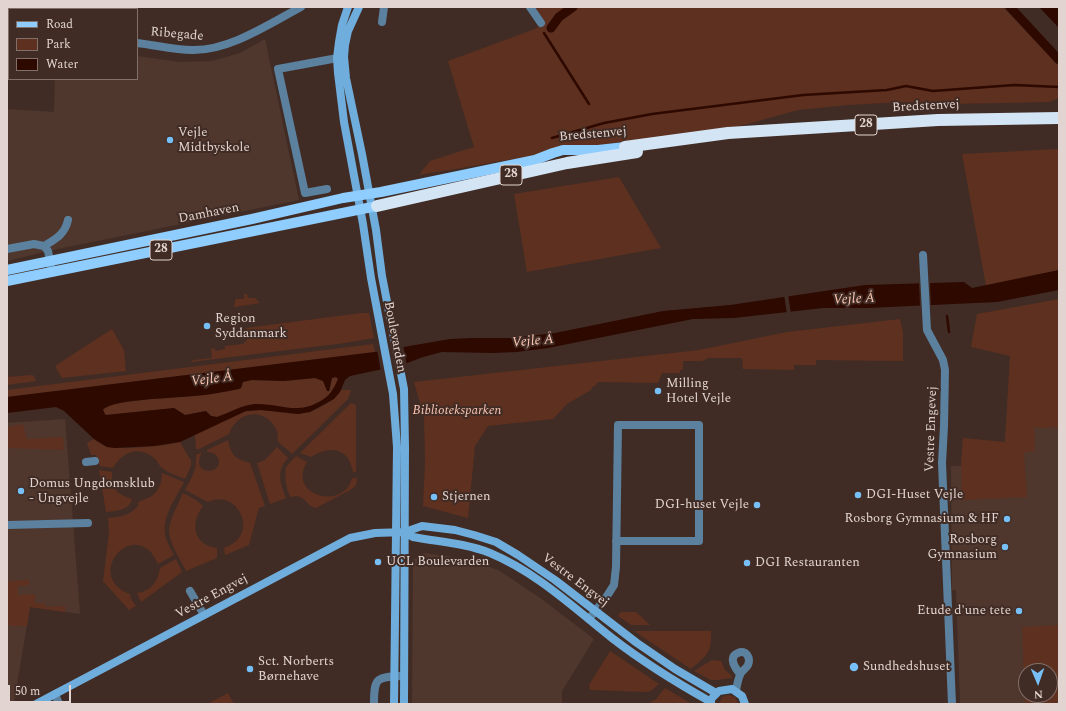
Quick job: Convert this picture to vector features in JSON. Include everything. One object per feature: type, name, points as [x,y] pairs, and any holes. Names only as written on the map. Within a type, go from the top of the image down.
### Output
[{"type":"highway","name":"Bredstenvej","points":[[625,147],[728,133],[938,120],[1059,118]]},
{"type":"highway","name":"Bredstenvej","points":[[374,207],[567,163],[794,129]]},
{"type":"main road","name":"Boulevarden","points":[[354,8],[340,58],[344,122],[393,394],[396,447],[394,704]]},
{"type":"main road","name":"Boulevarden","points":[[340,58],[346,78],[374,207],[382,276],[404,388],[404,704]]},
{"type":"main road","name":"Bredstenvej","points":[[371,194],[535,160],[553,152],[562,150],[598,150],[625,147]]},
{"type":"main road","name":"Damhaven","points":[[7,270],[252,219],[343,198],[371,194]]},
{"type":"main road","name":"Damhaven","points":[[7,281],[374,207]]},
{"type":"main road","name":"Vestre Engvej","points":[[36,704],[350,538],[363,534],[405,532],[422,526],[436,527],[474,535],[496,542],[555,580],[662,661],[716,693]]},
{"type":"main road","name":"Vestre Engvej","points":[[405,532],[413,537],[458,544],[490,553],[514,565],[537,579],[613,638],[656,669],[711,703]]},
{"type":"main road","points":[[711,703],[716,693],[723,689],[732,689],[736,690],[742,696],[745,704]]},
{"type":"street","name":"Ribegade","points":[[138,43],[191,50],[211,49],[230,44],[302,7]]},
{"type":"street","points":[[382,22],[384,7]]},
{"type":"street","points":[[530,7],[541,24]]},
{"type":"street","points":[[327,189],[305,193],[278,69],[340,58]]},
{"type":"street","points":[[44,246],[58,238],[67,227],[68,220]]},
{"type":"street","points":[[7,249],[34,244],[44,246],[48,251],[52,272]]},
{"type":"street","name":"Vestre Engevej","points":[[922,255],[927,330],[943,360],[945,370],[942,463],[952,704]]},
{"type":"street","points":[[589,619],[608,596],[614,584],[616,568],[616,541],[618,425],[699,425],[699,541],[616,541]]},
{"type":"street","points":[[7,525],[88,523]]},
{"type":"street","points":[[190,591],[204,615]]},
{"type":"street","points":[[736,690],[740,674]]},
{"type":"street","points":[[374,704],[374,687],[377,682],[383,677],[404,676]]},
{"type":"street","points":[[54,694],[59,704]]},
{"type":"shaded area","name":"Vejle Midtbyskole","points":[[265,39],[299,200],[53,250],[7,261],[7,109],[54,112],[55,80],[138,80],[138,56],[180,62],[212,61],[240,53]]},
{"type":"shaded area","name":"Rosborg Gymnasium","points":[[1059,345],[1059,704],[960,704],[956,590],[952,590],[951,466],[961,466],[963,438],[1005,443],[1010,356]]},
{"type":"shaded area","points":[[65,419],[80,614],[30,607],[14,702],[12,704],[7,704],[7,423]]},
{"type":"shaded area","points":[[424,553],[468,559],[500,571],[543,600],[594,639],[562,691],[562,704],[412,704],[413,560]]},
{"type":"green space","points":[[534,7],[1003,7],[1059,66],[1059,98],[1049,102],[952,104],[902,102],[798,110],[737,127],[592,146],[419,175],[430,161],[474,147],[448,61],[535,29],[544,23]]},
{"type":"green space","points":[[1059,149],[1059,270],[986,286],[962,154]]},
{"type":"green space","points":[[619,177],[661,248],[527,272],[514,194]]},
{"type":"green space","points":[[244,294],[247,294],[248,298],[255,298],[260,303],[234,307],[236,299],[244,299]]},
{"type":"green space","points":[[1059,299],[1059,427],[1034,427],[1035,451],[1024,453],[1027,497],[962,500],[961,466],[963,438],[1005,442],[1010,356],[971,347],[977,314]]},
{"type":"green space","points":[[369,313],[374,338],[191,362],[193,360],[212,358],[211,349],[215,348],[215,351],[225,349],[225,346],[243,344],[247,340],[246,328]]},
{"type":"green space","name":"Biblioteksparken","points":[[900,319],[903,332],[903,361],[816,360],[816,365],[794,365],[794,370],[743,369],[742,358],[708,358],[702,361],[683,361],[683,370],[680,370],[680,373],[662,373],[658,383],[598,382],[592,387],[591,390],[567,404],[553,419],[488,426],[475,446],[468,518],[423,506],[425,461],[424,417],[414,382],[699,350],[787,332]]},
{"type":"green space","points":[[112,329],[124,350],[126,371],[62,378],[55,366]]},
{"type":"green space","points":[[373,344],[375,352],[7,397],[7,390]]},
{"type":"green space","points":[[33,375],[36,381],[7,385],[7,377]]},
{"type":"green space","points":[[336,377],[338,379],[333,392],[311,406],[298,409],[255,404],[217,417],[211,416],[206,411],[185,415],[174,408],[106,415],[103,410],[109,406],[119,403],[196,396],[219,392],[241,387],[243,382],[252,380],[284,381],[315,378],[323,381],[328,392],[330,390],[332,378]]},
{"type":"green space","points":[[341,390],[351,390],[348,399],[292,454],[278,441],[277,431],[271,422],[263,416],[253,414],[238,420],[229,434],[199,449],[196,449],[195,435],[242,412],[259,410],[296,414],[305,413],[326,404]]},
{"type":"green space","points":[[351,403],[356,405],[356,472],[353,472],[351,464],[343,453],[331,450],[318,453],[311,457],[300,453]]},
{"type":"green space","points":[[23,424],[27,439],[63,437],[64,450],[7,448],[7,427]]},
{"type":"green space","points":[[94,439],[104,446],[114,448],[144,447],[180,442],[191,460],[191,466],[185,479],[164,470],[155,459],[148,454],[137,451],[126,454],[113,468],[100,466],[96,455],[91,455],[87,443]]},
{"type":"green space","points":[[228,440],[231,450],[235,456],[250,463],[265,506],[259,508],[249,545],[225,555],[224,548],[235,542],[242,533],[243,524],[241,514],[236,507],[228,501],[219,499],[208,502],[185,490],[195,469],[196,455],[202,452],[199,461],[200,466],[206,471],[210,471],[217,467],[219,463],[217,456],[207,452],[207,450]]},
{"type":"green space","points":[[277,447],[288,458],[284,463],[280,477],[286,498],[270,504],[257,463],[265,460]]},
{"type":"green space","points":[[296,456],[307,462],[303,474],[304,483],[310,491],[319,495],[329,496],[339,494],[347,488],[352,478],[357,478],[356,485],[354,488],[316,508],[312,507],[302,498],[295,496],[290,497],[287,490],[285,471],[286,467]]},
{"type":"green space","points":[[99,470],[112,472],[113,483],[116,490],[122,495],[132,499],[128,506],[121,510],[106,512]]},
{"type":"green space","points":[[162,473],[184,482],[170,509],[165,523],[166,538],[174,555],[158,564],[155,557],[147,549],[137,545],[128,546],[120,551],[114,559],[111,568],[112,578],[118,587],[130,594],[131,599],[136,606],[129,610],[103,581],[109,533],[108,518],[128,514],[139,505],[137,504],[139,502],[154,494],[160,484]]},
{"type":"green space","points":[[183,493],[196,500],[203,506],[196,519],[196,532],[203,543],[217,548],[217,558],[186,571],[169,534],[173,515]]},
{"type":"green space","points":[[176,559],[182,572],[141,602],[137,593],[150,588],[158,578],[160,568]]},
{"type":"green space","points":[[29,580],[29,585],[18,586],[18,595],[35,594],[35,603],[45,603],[46,607],[65,606],[65,612],[30,607],[27,626],[7,625],[7,581]]},
{"type":"green space","points":[[621,612],[636,612],[650,625],[631,625],[618,616]]},
{"type":"green space","points":[[1059,625],[1059,704],[1025,703],[1058,703],[1058,663],[1023,663],[1022,627]]},
{"type":"green space","points":[[634,631],[711,631],[711,644],[705,657],[691,669]]},
{"type":"green space","points":[[610,651],[659,684],[648,692],[590,690],[589,685]]},
{"type":"green space","points":[[712,660],[721,661],[725,670],[731,675],[732,678],[711,680],[694,671]]},
{"type":"green space","points":[[665,688],[690,703],[648,704],[656,699]]},
{"type":"green space","points":[[228,693],[234,704],[207,704]]},
{"type":"green space","points":[[728,695],[735,697],[738,704],[719,704],[722,697]]},
{"type":"water","points":[[1039,7],[1059,7],[1059,28]]},
{"type":"water","name":"Vejle Å","points":[[1059,270],[1059,290],[997,302],[868,308],[823,308],[734,318],[693,319],[548,348],[517,352],[492,353],[442,352],[402,365],[350,376],[345,380],[340,392],[334,399],[310,412],[298,414],[261,410],[246,411],[180,442],[155,446],[107,447],[94,439],[64,411],[56,407],[7,413],[7,397],[375,352],[450,339],[511,338],[555,333],[663,311],[730,305],[865,285],[964,282],[972,288]],"holes":[[[336,377],[338,379],[329,395],[319,402],[302,408],[287,408],[255,404],[240,407],[217,417],[211,416],[206,411],[185,415],[174,408],[106,415],[103,410],[118,403],[205,395],[239,389],[241,388],[243,382],[252,380],[284,381],[315,378],[323,381],[327,391],[329,391],[332,378]]]},
{"type":"pier","points":[[919,281],[930,281],[931,307],[920,307]]},
{"type":"pier","points":[[788,294],[791,314],[787,314],[784,295]]},
{"type":"pier","points":[[403,345],[407,366],[381,372],[377,349]]},
{"type":"waterway","points":[[551,28],[559,17],[573,7]]},
{"type":"waterway","points":[[1010,7],[1059,60]]},
{"type":"waterway","points":[[544,33],[589,104]]},
{"type":"waterway","points":[[552,138],[604,123],[652,114],[803,95],[887,90],[906,86],[933,91],[1014,85],[1059,87]]},
{"type":"waterway","points":[[947,316],[949,332]]},
{"type":"place","name":"Vejle Midtbyskole","points":[[170,140]]},
{"type":"place","name":"Region Syddanmark","points":[[207,326]]},
{"type":"place","name":"Milling Hotel Vejle","points":[[658,391]]},
{"type":"place","name":"Domus Ungdomsklub - Ungvejle","points":[[21,491]]},
{"type":"place","name":"DGI-Huset Vejle","points":[[858,495]]},
{"type":"place","name":"Stjernen","points":[[434,497]]},
{"type":"place","name":"DGI-huset Vejle","points":[[757,505]]},
{"type":"place","name":"Rosborg Gymnasium & HF","points":[[1007,519]]},
{"type":"place","name":"Rosborg Gymnasium","points":[[1005,547]]},
{"type":"place","name":"UCL Boulevarden","points":[[378,562]]},
{"type":"place","name":"DGI Restauranten","points":[[747,563]]},
{"type":"place","name":"Etude d'une tete","points":[[1019,611]]},
{"type":"place","name":"Sundhedshuset","points":[[854,667]]},
{"type":"place","name":"Sct. Norberts Børnehave","points":[[250,669]]}]
